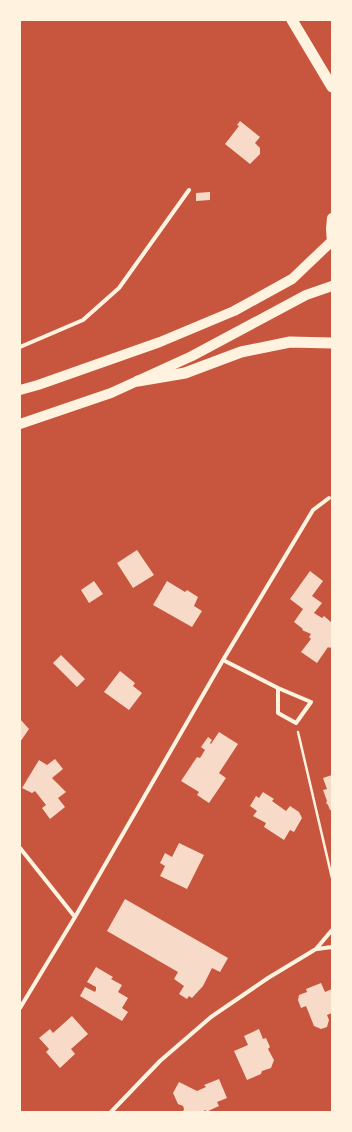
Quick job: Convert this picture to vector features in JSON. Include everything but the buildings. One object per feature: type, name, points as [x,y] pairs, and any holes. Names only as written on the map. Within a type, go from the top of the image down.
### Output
[{"type":"highway","points":[[292,20],[332,87]]},
{"type":"highway","points":[[138,381],[185,373],[248,350],[290,342],[332,342]]},
{"type":"main road","points":[[20,390],[160,342],[234,311],[292,278],[332,242],[330,229],[332,218]]},
{"type":"main road","points":[[20,424],[111,393],[192,356],[306,295],[332,286]]},
{"type":"street","points":[[20,348],[83,320],[119,288],[189,190]]},
{"type":"street","points":[[20,1008],[75,917],[223,660],[313,510],[329,498]]},
{"type":"street","points":[[223,660],[278,688],[311,702],[296,724],[278,713],[278,688]]},
{"type":"street","points":[[20,848],[75,917]]},
{"type":"street","points":[[111,1112],[160,1062],[211,1017],[268,978],[316,949],[332,930]]},
{"type":"street","points":[[316,949],[332,947]]},
{"type":"path","points":[[296,724],[332,878]]}]
